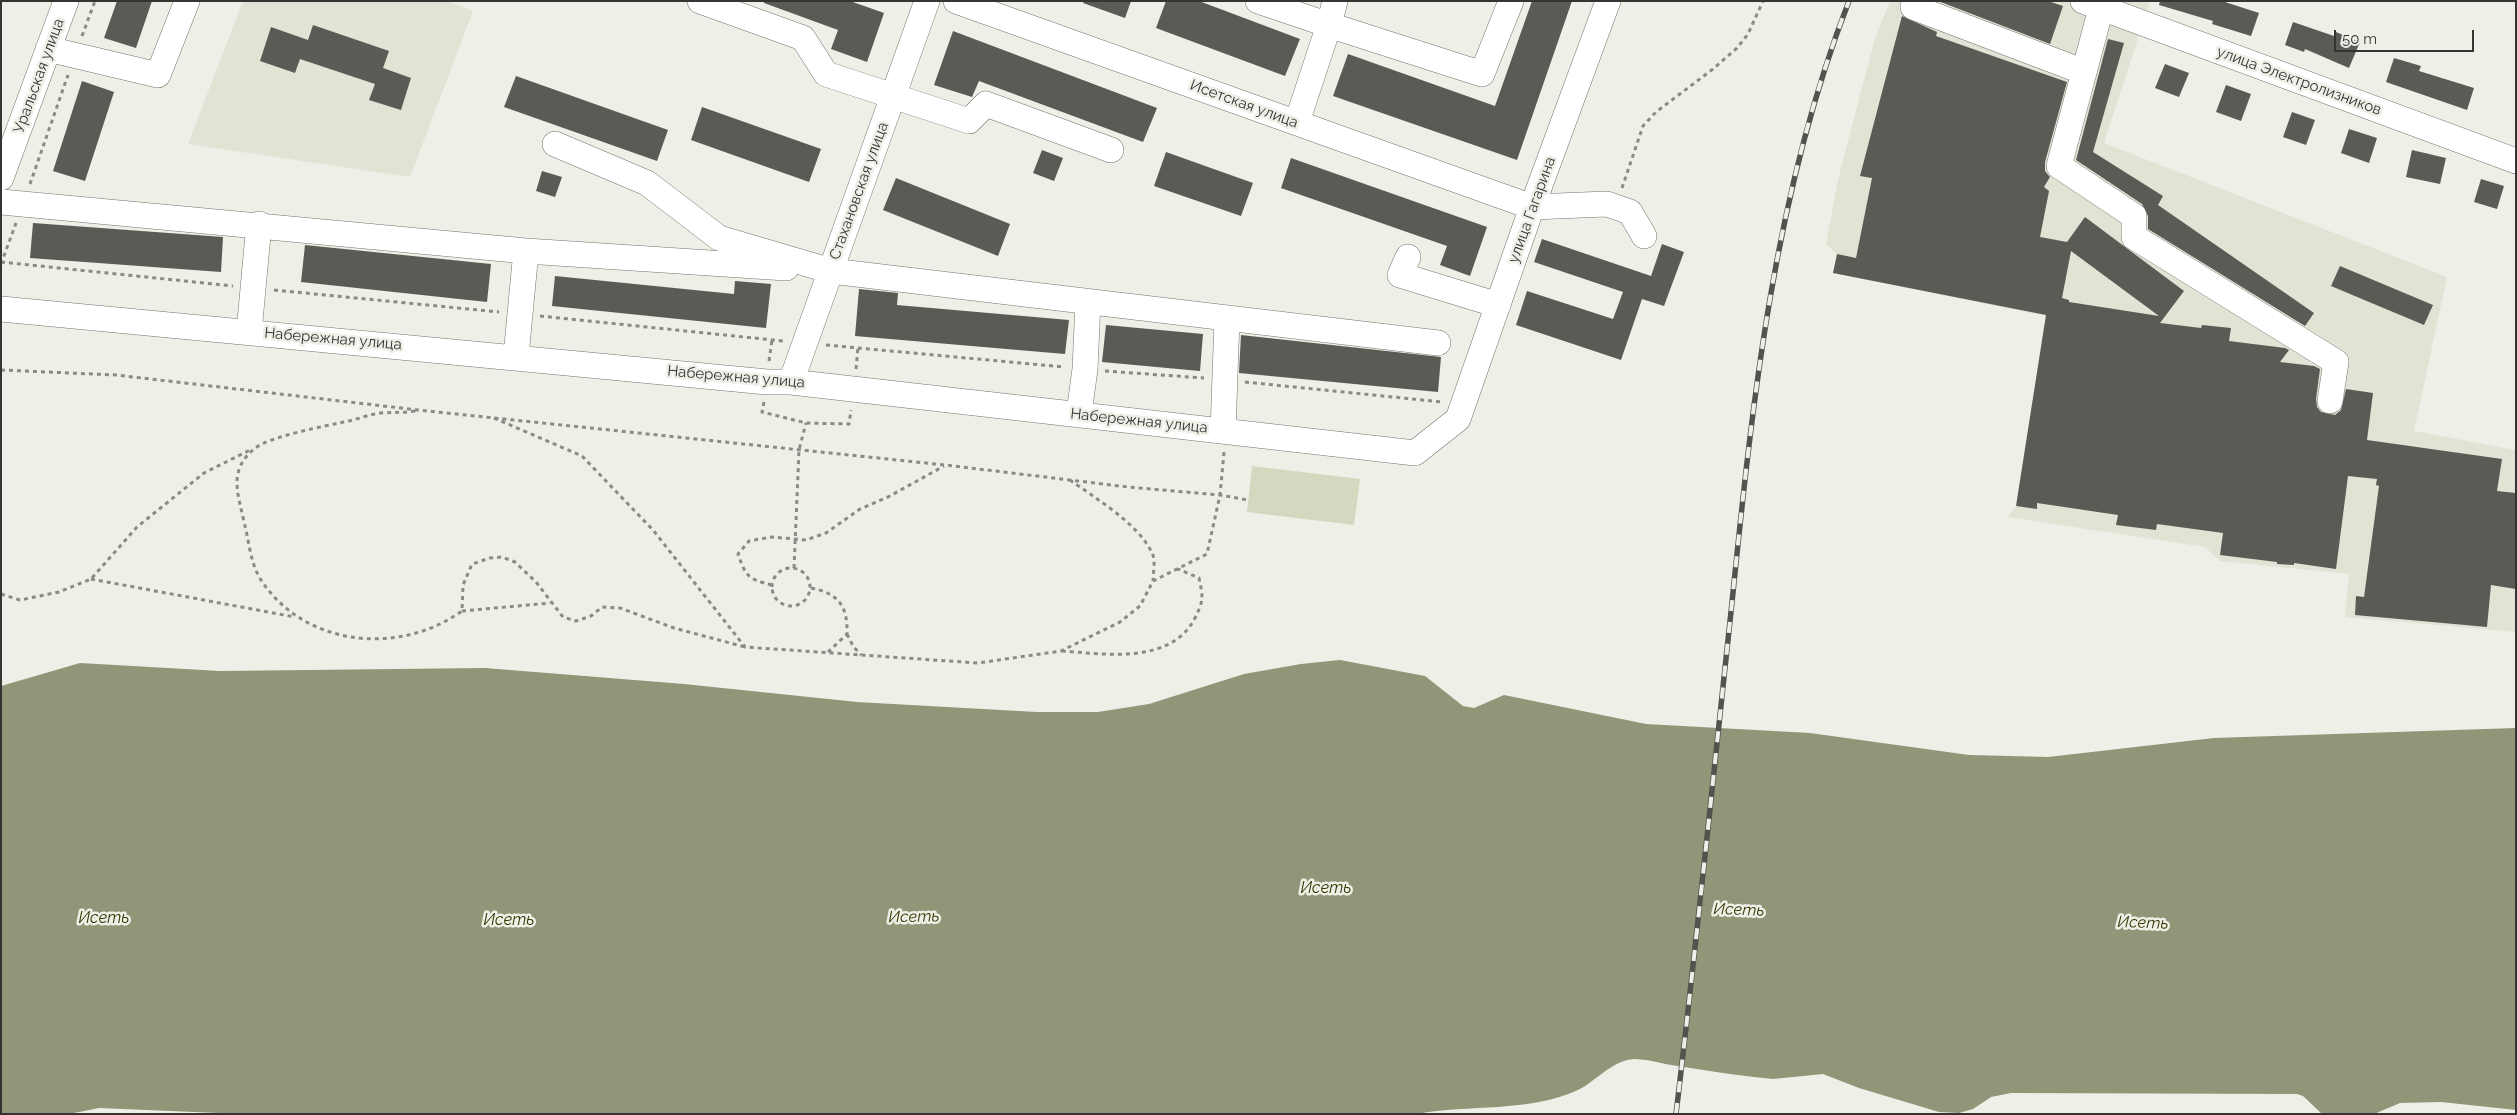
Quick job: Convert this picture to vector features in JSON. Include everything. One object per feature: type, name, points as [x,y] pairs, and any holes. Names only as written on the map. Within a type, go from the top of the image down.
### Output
[{"type":"street","name":"Уральская улица","points":[[1,178],[66,1]]},
{"type":"street","points":[[48,49],[158,75],[187,1]]},
{"type":"street","points":[[700,1],[803,38],[826,74],[969,121],[986,104],[1111,150]]},
{"type":"street","name":"Стахановская улица","points":[[791,382],[927,1]]},
{"type":"street","name":"Исетская улица","points":[[956,1],[1532,207]]},
{"type":"street","points":[[1258,1],[1482,74],[1511,1]]},
{"type":"street","points":[[1297,122],[1335,1]]},
{"type":"street","name":"улица Гагарина","points":[[1453,411],[1498,305],[1608,1]]},
{"type":"street","points":[[2096,4],[2084,72],[2059,166],[2134,216],[2134,237],[2336,362],[2330,402]]},
{"type":"street","name":"улица Электролизников","points":[[2096,4],[2516,161]]},
{"type":"street","points":[[1913,7],[2084,72]]},
{"type":"street","points":[[555,144],[647,183],[719,238],[831,271]]},
{"type":"street","points":[[12,203],[259,224],[526,251],[831,271],[1438,343]]},
{"type":"street","points":[[1532,207],[1607,204],[1630,212],[1644,236]]},
{"type":"street","points":[[249,332],[259,224]]},
{"type":"street","points":[[516,356],[526,251]]},
{"type":"street","points":[[1408,257],[1400,275],[1498,305]]},
{"type":"street","points":[[1079,414],[1085,369],[1088,302]]},
{"type":"street","name":"Набережная улица","points":[[1,309],[516,356],[767,382],[791,382],[1415,453],[1453,411]]},
{"type":"street","points":[[1225,431],[1227,319]]},
{"type":"path","points":[[95,1],[75,55],[12,203],[2,263],[805,343],[1225,380],[1453,411]]},
{"type":"path","points":[[1615,207],[1636,153],[1643,126],[1656,112],[1713,69],[1737,48],[1748,34],[1763,1]]},
{"type":"path","points":[[1,370],[116,375],[418,410],[1220,495],[1248,500]]},
{"type":"path","points":[[1,594],[20,600],[59,592],[91,579],[138,527],[204,473],[255,448],[300,431],[381,413],[418,410]]},
{"type":"path","points":[[491,417],[582,456],[653,530],[745,647]]},
{"type":"path","points":[[794,568],[800,450],[806,423]]},
{"type":"path","points":[[1154,581],[1207,554],[1220,495],[1225,431]]},
{"type":"path","points":[[255,448],[237,468],[237,495],[249,546],[260,578],[277,601],[295,617],[318,629],[362,639],[420,633],[445,623],[462,611],[550,603]]},
{"type":"path","points":[[772,585],[758,582],[746,574],[738,554],[749,541],[771,537],[806,540],[826,533],[860,508],[888,498],[945,465]]},
{"type":"path","points":[[1061,651],[1120,622],[1140,606],[1154,581],[1153,554],[1135,530],[1099,500],[1069,480]]},
{"type":"path","points":[[462,611],[464,585],[472,564],[490,558],[502,558],[515,562],[536,582],[550,603],[563,617],[576,621],[591,616],[602,607],[620,608],[674,628],[745,647],[978,663],[1061,651],[1116,655],[1142,653],[1168,644],[1189,629],[1204,599],[1199,578],[1177,569]]},
{"type":"path","points":[[794,568],[803,571],[809,578],[811,588],[806,599],[796,605],[784,605],[774,597],[772,585],[776,575],[784,569],[794,568]]},
{"type":"path","points":[[91,579],[295,617]]},
{"type":"path","points":[[811,588],[824,590],[836,598],[847,617],[847,634],[853,646],[861,655]]},
{"type":"path","points":[[828,653],[847,634]]},
{"type":"shaded area","points":[[243,1],[446,1],[473,11],[410,177],[188,144]]},
{"type":"shaded area","points":[[1890,1],[2150,1],[2104,143],[2447,277],[2414,431],[2516,450],[2516,632],[2345,617],[2349,574],[2220,561],[2205,547],[2008,517],[2016,506],[2046,316],[1833,273],[1837,254],[1826,244],[1838,180],[1875,38]]},
{"type":"shaded area","points":[[1252,466],[1360,479],[1354,525],[1247,512]]},
{"type":"water","name":"Исеть","points":[[1340,660],[1425,676],[1463,706],[1474,708],[1504,695],[1646,724],[1810,733],[1969,755],[2048,757],[2214,738],[2516,728],[2516,1110],[2441,1102],[2400,1103],[2374,1114],[2322,1114],[2303,1096],[2297,1094],[2011,1093],[1991,1097],[1973,1109],[1959,1113],[1939,1112],[1859,1088],[1823,1074],[1773,1079],[1634,1059],[1619,1063],[1578,1090],[1559,1097],[1519,1105],[1417,1114],[242,1114],[99,1108],[69,1114],[1,1114],[1,686],[80,663],[220,671],[485,668],[684,684],[857,702],[1037,712],[1098,712],[1149,704],[1244,674],[1301,664]]},
{"type":"building","points":[[117,1],[152,1],[136,48],[104,38]]},
{"type":"building","points":[[764,1],[850,1],[884,13],[867,62],[831,49],[838,30],[764,3]]},
{"type":"building","points":[[1084,1],[1131,1],[1125,18],[1083,3]]},
{"type":"building","points":[[1166,1],[1199,1],[1300,39],[1285,76],[1156,28]]},
{"type":"building","points":[[1532,1],[1572,1],[1517,160],[1333,96],[1348,54],[1495,106]]},
{"type":"building","points":[[1938,1],[2048,1],[2063,6],[2050,44]]},
{"type":"building","points":[[2160,1],[2222,1],[2259,13],[2251,36],[2212,24],[2213,21],[2159,5]]},
{"type":"building","points":[[1902,16],[1937,32],[1936,36],[2067,82],[2045,162],[2045,171],[2050,177],[2044,187],[2049,191],[2040,237],[2067,242],[2085,217],[2184,291],[2160,323],[2201,328],[2202,325],[2231,328],[2229,341],[2289,350],[2280,362],[2314,366],[2320,369],[2316,399],[2317,407],[2321,412],[2335,415],[2341,410],[2346,389],[2373,393],[2367,440],[2502,459],[2497,491],[2516,493],[2516,589],[2491,585],[2487,627],[2355,615],[2356,596],[2364,597],[2379,486],[2376,485],[2377,479],[2348,476],[2336,569],[2294,563],[2294,565],[2277,564],[2277,562],[2220,555],[2223,533],[2157,524],[2156,530],[2116,525],[2118,515],[2037,503],[2037,509],[2016,506],[2046,315],[1833,273],[1837,254],[1856,258],[1872,178],[1860,176]],"holes":[[[2071,251],[2159,316],[2069,302],[2069,300],[2062,298]]]},
{"type":"building","points":[[2293,22],[2334,36],[2336,32],[2360,42],[2349,68],[2305,49],[2304,52],[2285,45]]},
{"type":"building","points":[[313,25],[389,51],[383,68],[411,78],[401,110],[369,100],[375,84],[300,59],[295,73],[260,61],[271,27],[308,40]]},
{"type":"building","points":[[953,31],[1157,108],[1143,142],[979,81],[972,97],[934,85]]},
{"type":"building","points":[[2108,39],[2124,43],[2093,152],[2163,196],[2158,205],[2314,313],[2305,326],[2148,229],[2148,216],[2142,204],[2076,160]]},
{"type":"building","points":[[2394,58],[2421,66],[2419,71],[2474,88],[2467,110],[2386,82]]},
{"type":"building","points":[[2165,64],[2189,73],[2179,97],[2155,88]]},
{"type":"building","points":[[516,76],[668,130],[657,161],[504,107]]},
{"type":"building","points":[[82,81],[114,92],[85,181],[53,171]]},
{"type":"building","points":[[2226,85],[2251,94],[2241,121],[2216,112]]},
{"type":"building","points":[[702,107],[821,149],[809,182],[691,140]]},
{"type":"building","points":[[2292,112],[2315,120],[2306,145],[2283,137]]},
{"type":"building","points":[[2349,129],[2377,138],[2369,163],[2341,153]]},
{"type":"building","points":[[1042,150],[1063,158],[1054,181],[1033,173]]},
{"type":"building","points":[[2412,150],[2446,158],[2440,184],[2406,177]]},
{"type":"building","points":[[1166,152],[1253,183],[1241,216],[1154,186]]},
{"type":"building","points":[[1291,158],[1487,227],[1470,276],[1440,265],[1447,246],[1281,188]]},
{"type":"building","points":[[542,171],[562,177],[555,197],[536,191]]},
{"type":"building","points":[[896,178],[1010,224],[998,256],[883,210]]},
{"type":"building","points":[[2481,179],[2504,186],[2497,209],[2474,202]]},
{"type":"building","points":[[33,223],[223,237],[221,272],[30,258]]},
{"type":"building","points":[[1542,239],[1651,276],[1662,244],[1684,252],[1664,306],[1642,299],[1621,360],[1516,325],[1527,291],[1613,319],[1623,292],[1534,262]]},
{"type":"building","points":[[305,245],[491,264],[487,302],[301,282]]},
{"type":"building","points":[[2340,266],[2433,305],[2424,325],[2331,286]]},
{"type":"building","points":[[555,276],[734,294],[735,281],[771,284],[766,328],[552,306]]},
{"type":"building","points":[[859,289],[898,293],[897,305],[1069,320],[1065,354],[855,336]]},
{"type":"building","points":[[1106,325],[1203,334],[1200,371],[1102,362]]},
{"type":"building","points":[[1241,335],[1441,357],[1438,392],[1239,373]]},
{"type":"railway","points":[[1676,1114],[1748,457],[1769,302],[1801,150],[1823,75],[1849,1]]}]
